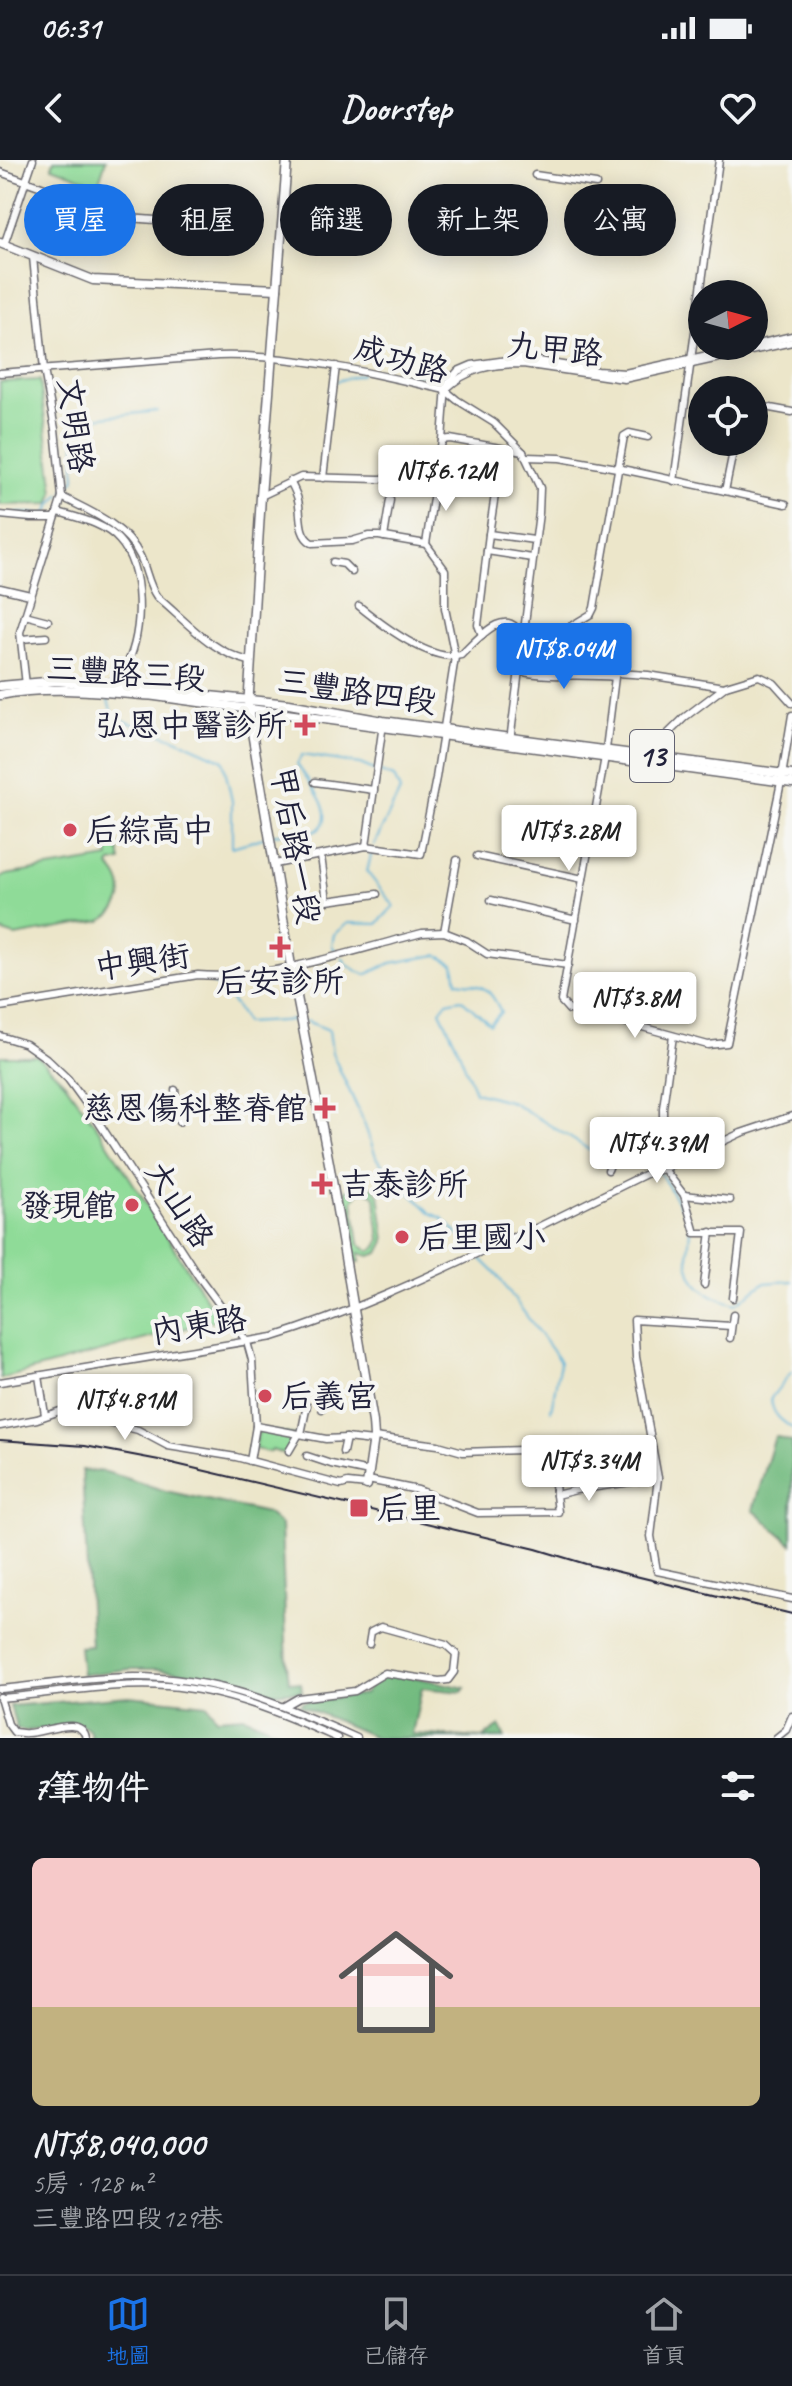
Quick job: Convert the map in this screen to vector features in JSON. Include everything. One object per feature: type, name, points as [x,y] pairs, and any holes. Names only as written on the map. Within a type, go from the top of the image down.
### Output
[{"type":"main road","name":"甲后路一段","points":[[287,160],[248,704],[291,966],[373,1422],[368,1479]]},
{"type":"main road","points":[[2,244],[93,280],[277,289]]},
{"type":"main road","name":"三豐路三段","points":[[0,686],[57,681],[248,704]]},
{"type":"main road","name":"三豐路三段","points":[[0,695],[26,686]]},
{"type":"main road","name":"三豐路四段","points":[[248,704],[785,777],[792,783]]},
{"type":"street","points":[[2,244],[33,160]]},
{"type":"street","points":[[674,481],[719,160]]},
{"type":"street","points":[[0,172],[128,218],[152,220]]},
{"type":"street","points":[[535,175],[596,184]]},
{"type":"street","name":"文明路","points":[[26,686],[20,632],[62,497],[55,429],[44,370],[33,257]]},
{"type":"street","name":"九甲路","points":[[445,390],[474,369],[506,364],[624,379],[792,339]]},
{"type":"street","name":"九甲路","points":[[768,343],[792,339]]},
{"type":"street","name":"成功路","points":[[0,373],[252,356],[336,366],[445,390],[494,423],[525,454],[540,488],[510,740]]},
{"type":"street","name":"九甲路","points":[[691,362],[698,360]]},
{"type":"street","points":[[323,478],[336,366]]},
{"type":"street","points":[[426,544],[442,440],[445,390]]},
{"type":"street","points":[[768,408],[792,412]]},
{"type":"street","points":[[359,606],[389,630],[409,641],[430,651],[455,657],[461,655],[493,624],[500,622],[519,630],[522,638],[549,639],[591,614],[594,608],[624,436],[629,433],[648,437]]},
{"type":"street","points":[[442,440],[617,468],[786,504]]},
{"type":"street","points":[[482,635],[478,625],[502,449]]},
{"type":"street","points":[[725,491],[732,456]]},
{"type":"street","points":[[261,496],[301,477],[437,477]]},
{"type":"street","points":[[275,864],[366,846],[422,853],[455,657],[445,608],[445,570],[426,544],[369,536],[352,541],[312,543],[303,533],[298,499],[290,481]]},
{"type":"street","points":[[62,497],[109,521],[122,534],[139,552],[157,597],[204,640],[249,661]]},
{"type":"street","points":[[384,537],[390,500]]},
{"type":"street","points":[[1,518],[56,515],[88,521],[119,540],[133,566],[139,617],[128,662],[119,677],[107,688]]},
{"type":"street","points":[[489,534],[534,540]]},
{"type":"street","points":[[487,551],[532,558]]},
{"type":"street","points":[[333,562],[344,564],[352,572]]},
{"type":"street","points":[[0,588],[30,595]]},
{"type":"street","points":[[25,615],[48,621]]},
{"type":"street","points":[[21,639],[46,637]]},
{"type":"street","points":[[518,671],[539,676],[585,674],[615,677]]},
{"type":"street","points":[[724,687],[616,673],[561,1001],[565,1008],[708,1045],[727,1043],[785,777],[792,715]]},
{"type":"street","points":[[646,758],[685,717],[724,687],[759,676],[774,683],[792,703]]},
{"type":"street","points":[[366,846],[383,724]]},
{"type":"street","points":[[315,782],[374,790]]},
{"type":"street","points":[[321,856],[327,901],[377,894]]},
{"type":"street","points":[[477,856],[583,879]]},
{"type":"street","points":[[457,860],[444,932],[467,941],[487,954],[568,965]]},
{"type":"street","points":[[491,900],[576,920]]},
{"type":"street","name":"中興街","points":[[0,1007],[198,975],[230,976],[291,966],[422,933],[444,932]]},
{"type":"street","name":"大山路","points":[[0,1036],[26,1044],[68,1079],[199,1277],[247,1342]]},
{"type":"street","points":[[673,1036],[663,1108],[659,1169],[684,1195],[695,1233],[741,1233],[733,1298]]},
{"type":"street","points":[[175,1090],[179,1122]]},
{"type":"street","name":"內東路","points":[[0,1382],[273,1337],[354,1308],[741,1133],[792,1116]]},
{"type":"street","points":[[608,1170],[612,1160]]},
{"type":"street","points":[[684,1195],[730,1200]]},
{"type":"street","points":[[704,1285],[711,1232]]},
{"type":"street","points":[[730,1338],[733,1315]]},
{"type":"street","points":[[731,1326],[634,1320],[636,1357],[658,1478],[651,1536],[657,1571],[792,1599]]},
{"type":"street","points":[[247,1342],[252,1360],[256,1426],[250,1461]]},
{"type":"street","points":[[39,1376],[45,1415]]},
{"type":"street","points":[[322,1409],[324,1386]]},
{"type":"street","points":[[289,1451],[300,1434],[307,1405]]},
{"type":"street","points":[[0,1426],[60,1411],[138,1430],[168,1446],[220,1454],[341,1485],[368,1479]]},
{"type":"street","points":[[256,1426],[326,1439],[373,1439],[438,1445],[463,1452],[552,1449],[558,1512],[478,1513],[418,1490],[368,1479],[307,1456]]},
{"type":"street","points":[[343,1452],[346,1438]]},
{"type":"street","points":[[556,1495],[658,1478]]},
{"type":"street","points":[[284,1706],[298,1698],[355,1691],[385,1673],[444,1681],[452,1676],[456,1659],[454,1650],[446,1645],[381,1627],[371,1632],[369,1644]]},
{"type":"street","points":[[0,1689],[132,1677],[166,1678],[223,1687],[284,1706],[357,1738]]},
{"type":"street","points":[[86,1738],[81,1728],[70,1726],[27,1734],[14,1732],[8,1724],[0,1698],[133,1686],[167,1686],[212,1692],[271,1709],[337,1738]]},
{"type":"street","points":[[776,1738],[786,1730],[792,1716]]},
{"type":"green space","points":[[54,160],[106,160],[98,184],[52,167]]},
{"type":"green space","points":[[40,380],[54,493],[50,504],[0,505],[0,382]]},
{"type":"green space","points":[[117,842],[121,861],[109,866],[120,881],[122,896],[109,916],[101,921],[15,936],[0,931],[0,878],[109,858],[107,844]]},
{"type":"green space","points":[[0,1056],[37,1056],[65,1083],[102,1134],[219,1319],[1,1379]]},
{"type":"green space","points":[[366,1185],[379,1194],[385,1241],[379,1253],[370,1256],[359,1253],[360,1262],[355,1262],[346,1190],[350,1189],[351,1192],[356,1187]],"holes":[[[364,1190],[375,1197],[380,1240],[377,1247],[370,1251],[359,1244],[353,1201],[358,1193]]]},
{"type":"green space","points":[[259,1429],[295,1435],[286,1455],[254,1449]]},
{"type":"green space","points":[[775,1436],[792,1442],[792,1544],[753,1510]]},
{"type":"green space","points":[[82,1470],[106,1472],[166,1491],[267,1513],[281,1525],[289,1681],[301,1683],[302,1691],[272,1693],[204,1675],[158,1669],[82,1675],[79,1647],[91,1646]]},
{"type":"green space","points":[[390,1675],[465,1688],[462,1692],[422,1688],[412,1734],[482,1738],[377,1738],[300,1705],[302,1702],[364,1694],[376,1678]]},
{"type":"green space","points":[[129,1696],[207,1704],[216,1718],[244,1716],[295,1738],[91,1738],[90,1731],[83,1725],[25,1731],[17,1729],[10,1706]]},
{"type":"green space","points":[[500,1726],[505,1738],[482,1738]]},
{"type":"waterway","points":[[380,373],[411,375],[448,371]]},
{"type":"waterway","points":[[337,381],[362,374]]},
{"type":"waterway","points":[[64,491],[75,479],[75,420],[158,411]]},
{"type":"waterway","points":[[13,513],[47,514],[60,495]]},
{"type":"waterway","points":[[116,685],[121,678]]},
{"type":"waterway","points":[[111,694],[108,700],[113,717],[176,739],[223,760],[232,801],[232,847],[266,837]]},
{"type":"waterway","points":[[272,835],[301,829],[316,831],[323,825],[324,808],[297,764],[302,755],[360,764],[374,770]]},
{"type":"waterway","points":[[374,845],[400,791],[394,777],[380,772]]},
{"type":"waterway","points":[[337,952],[332,946],[334,934],[348,923],[377,924],[394,906],[367,872],[372,851]]},
{"type":"waterway","points":[[341,957],[365,975],[391,963],[437,955],[454,964],[457,982],[485,989],[501,1012],[490,1024],[461,999],[447,1002],[440,1011],[475,1092],[512,1102],[608,1161]]},
{"type":"waterway","points":[[206,979],[229,998],[245,1023],[299,1020]]},
{"type":"waterway","points":[[306,1021],[329,1030],[332,1053],[377,1159],[474,1251]]},
{"type":"waterway","points":[[614,1164],[621,1167],[628,1159],[637,1157],[655,1169]]},
{"type":"waterway","points":[[660,1173],[688,1218]]},
{"type":"waterway","points":[[690,1228],[689,1267],[696,1282],[714,1296],[736,1304],[764,1283],[792,1281]]},
{"type":"waterway","points":[[478,1256],[497,1275],[560,1362],[551,1410]]},
{"type":"waterway","points":[[792,1371],[771,1398],[777,1416],[792,1428]]},
{"type":"waterway","points":[[786,1738],[792,1731]]},
{"type":"railway","points":[[0,1440],[85,1446],[159,1460],[536,1549],[792,1614]]},
{"type":"place","name":"弘恩中醫診所","points":[[305,725]]},
{"type":"place","name":"后綜高中","points":[[70,830]]},
{"type":"place","name":"后安診所","points":[[280,947]]},
{"type":"place","name":"慈恩傷科整脊館","points":[[325,1108]]},
{"type":"place","name":"吉泰診所","points":[[322,1184]]},
{"type":"place","name":"發現館","points":[[132,1205]]},
{"type":"place","name":"后里國小","points":[[402,1237]]},
{"type":"place","name":"后義宮","points":[[265,1396]]},
{"type":"place","name":"后里","points":[[359,1508]]}]
